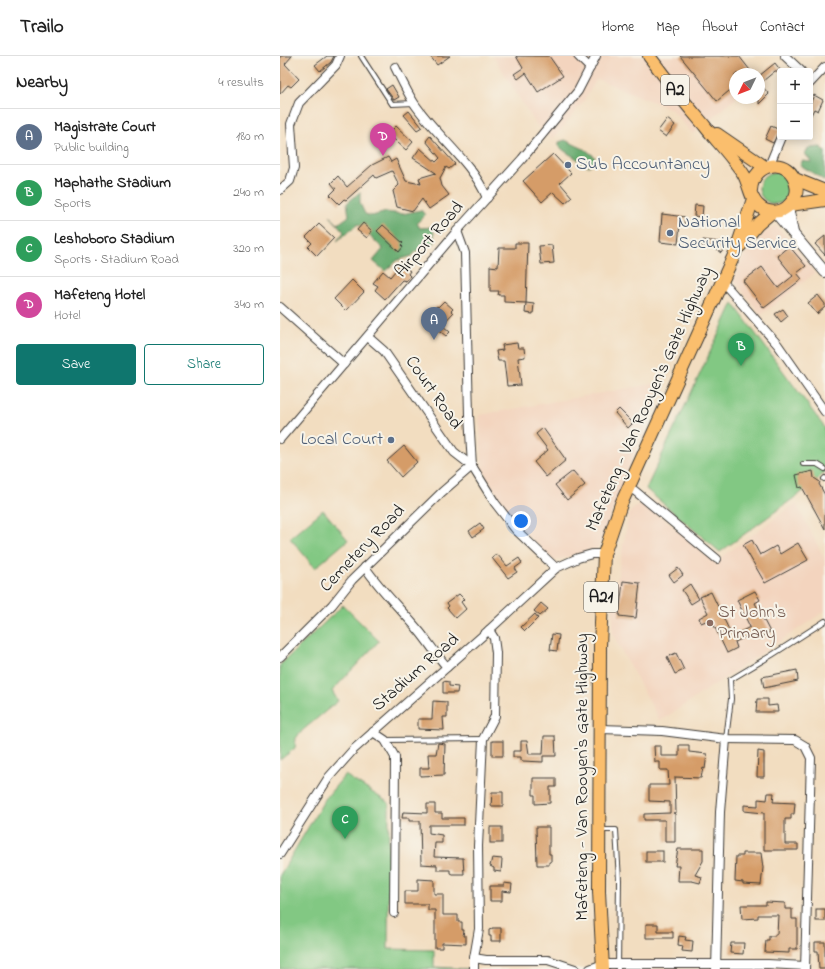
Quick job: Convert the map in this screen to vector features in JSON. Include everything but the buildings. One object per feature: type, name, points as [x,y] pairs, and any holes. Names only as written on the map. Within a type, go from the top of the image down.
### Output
[{"type":"main road","name":"A2","points":[[648,56],[702,124],[730,156],[743,174],[752,194],[764,210],[773,212]]},
{"type":"main road","name":"A2","points":[[702,124],[767,167],[782,167]]},
{"type":"main road","points":[[752,194],[754,176],[767,167]]},
{"type":"main road","points":[[782,167],[792,174],[795,179],[796,193],[789,206]]},
{"type":"main road","points":[[795,179],[825,191]]},
{"type":"main road","name":"Mafeteng - Van Rooyen's Gate Highway","points":[[735,253],[752,194]]},
{"type":"main road","points":[[773,212],[789,206],[825,200]]},
{"type":"main road","name":"Mafeteng - Van Rooyen's Gate Highway","points":[[603,966],[598,891],[601,729],[600,646],[604,554],[613,524],[628,488],[681,374],[721,280],[735,253],[757,225],[773,212]]},
{"type":"street","points":[[280,190],[290,181],[294,168],[290,124],[299,103],[336,65],[340,56]]},
{"type":"street","points":[[578,56],[590,68]]},
{"type":"street","name":"Airport Road","points":[[280,439],[573,96],[596,56]]},
{"type":"street","points":[[785,56],[798,68]]},
{"type":"street","points":[[395,67],[414,103],[482,185],[487,198]]},
{"type":"street","points":[[813,79],[825,67]]},
{"type":"street","points":[[767,167],[780,140]]},
{"type":"street","points":[[777,147],[782,167]]},
{"type":"street","points":[[789,206],[794,235]]},
{"type":"street","points":[[773,212],[825,272]]},
{"type":"street","points":[[457,231],[465,253],[469,415],[472,466],[495,503],[516,530],[556,568]]},
{"type":"street","points":[[721,280],[778,346],[825,412]]},
{"type":"street","points":[[280,307],[344,364]]},
{"type":"street","name":"Court Road","points":[[368,337],[384,351],[454,452],[472,466]]},
{"type":"street","name":"Cemetery Road","points":[[280,657],[332,605],[365,568],[442,492],[472,466]]},
{"type":"street","points":[[628,488],[635,491],[717,559]]},
{"type":"street","name":"Stadium Road","points":[[280,854],[329,777],[353,750],[556,568],[578,558],[597,553],[604,554]]},
{"type":"street","points":[[365,568],[421,633],[430,648],[447,666]]},
{"type":"street","points":[[474,969],[474,958],[479,929],[478,846],[483,739],[495,716],[496,653],[494,638],[488,630]]},
{"type":"street","points":[[590,969],[603,966],[805,967],[811,758],[805,746],[795,740],[726,738],[662,731],[601,729]]},
{"type":"street","points":[[374,732],[385,740],[395,757],[394,913]]},
{"type":"street","points":[[716,966],[720,812],[726,738]]},
{"type":"street","points":[[474,958],[486,960],[548,960],[575,969]]},
{"type":"lane","points":[[360,56],[392,104],[414,103]]},
{"type":"lane","points":[[803,464],[817,464],[825,469]]},
{"type":"lane","points":[[726,738],[731,699],[730,680],[772,656],[825,620]]},
{"type":"lane","points":[[385,740],[483,739]]},
{"type":"lane","points":[[599,830],[616,830],[619,880],[618,967]]},
{"type":"shaded area","points":[[493,56],[739,56],[749,68],[729,68],[729,104],[693,134],[671,109],[597,79],[583,102],[553,139],[537,126]]},
{"type":"shaded area","points":[[775,226],[790,241],[815,273],[761,315],[733,279],[744,256],[765,232]]},
{"type":"shaded area","points":[[663,382],[598,548],[554,561],[517,525],[483,471],[479,415]]},
{"type":"shaded area","name":"St John's Primary","points":[[642,501],[716,561],[796,503],[825,560],[825,611],[660,721],[613,635],[613,602],[629,513]]},
{"type":"green space","points":[[565,140],[586,150],[595,157],[594,162],[589,166],[583,165],[581,162],[565,152],[559,146],[559,142]]},
{"type":"green space","points":[[821,147],[825,151],[825,181],[800,165],[802,161],[812,162],[805,154],[808,148]]},
{"type":"green space","points":[[772,172],[778,172],[787,176],[791,188],[787,200],[778,204],[772,204],[763,200],[759,191],[759,185],[763,176]]},
{"type":"green space","points":[[360,192],[360,203],[365,214],[372,216],[386,212],[402,214],[421,210],[425,215],[417,223],[420,228],[433,227],[435,243],[421,247],[412,256],[398,260],[385,271],[373,261],[383,249],[358,224],[337,241],[344,232],[330,216],[338,224],[349,216],[347,203]]},
{"type":"green space","points":[[733,303],[825,428],[825,472],[813,484],[720,552],[646,489]]},
{"type":"green space","points":[[323,510],[348,540],[315,568],[290,538]]},
{"type":"green space","points":[[343,605],[379,641],[332,691],[338,701],[303,730],[296,738],[295,748],[280,760],[280,665]]},
{"type":"green space","points":[[345,775],[389,803],[388,949],[434,950],[434,967],[469,969],[280,969],[280,875],[325,799]]},
{"type":"place","name":"Mafeteng Hotel","points":[[383,156]]},
{"type":"place","name":"Sub Accountancy","points":[[568,165]]},
{"type":"place","name":"National Security Service","points":[[670,233]]},
{"type":"place","name":"Magistrate Court","points":[[434,340]]},
{"type":"place","name":"Maphathe Stadium","points":[[741,366]]},
{"type":"place","name":"Local Court","points":[[391,440]]},
{"type":"place","name":"St John's Primary","points":[[710,623]]},
{"type":"place","name":"Leshoboro Stadium","points":[[345,839]]}]
